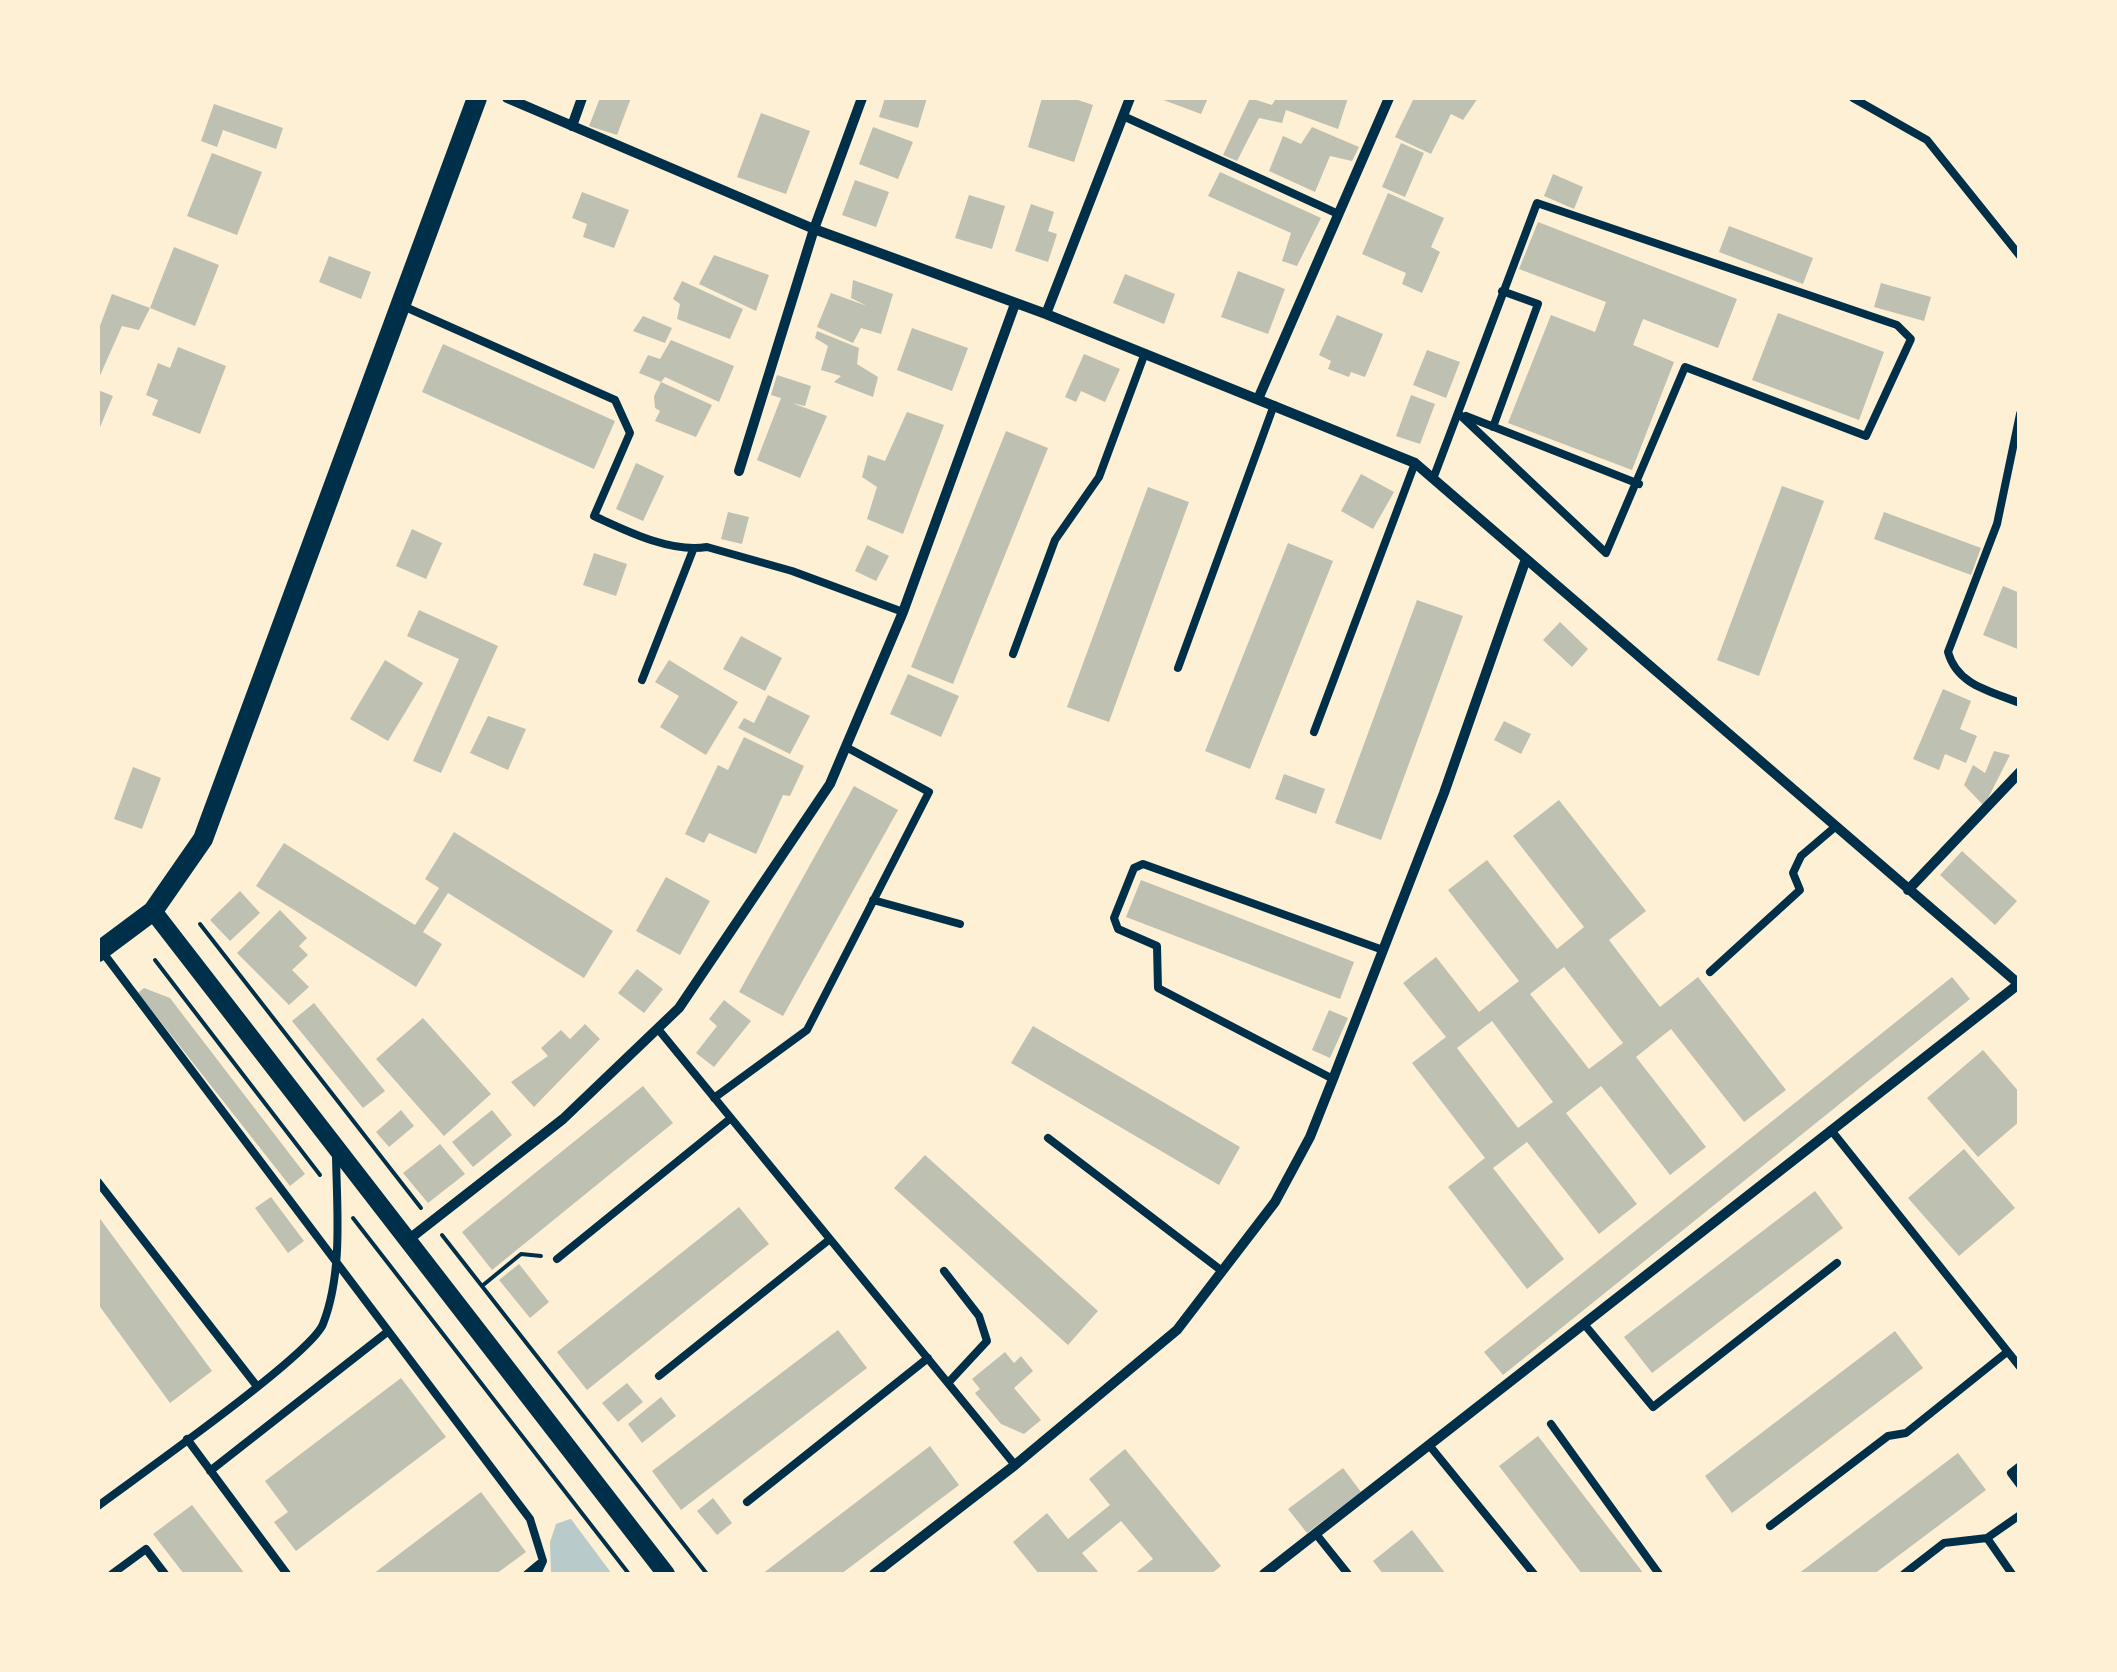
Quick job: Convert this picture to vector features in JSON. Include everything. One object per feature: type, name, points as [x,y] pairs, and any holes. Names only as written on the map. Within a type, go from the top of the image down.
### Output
[{"type":"main road","points":[[99,951],[153,911],[202,840],[477,98]]},
{"type":"street","points":[[507,98],[814,229],[1046,314],[1415,463],[2019,984],[1264,1574]]},
{"type":"street","points":[[572,126],[582,98]]},
{"type":"street","points":[[739,471],[814,229],[862,98]]},
{"type":"street","points":[[1046,314],[1130,98]]},
{"type":"street","points":[[1258,398],[1336,213],[1390,98]]},
{"type":"street","points":[[408,1240],[563,1119],[658,1030],[678,1008],[830,784],[903,612],[1015,304]]},
{"type":"street","points":[[874,1574],[1015,1465],[1176,1330],[1275,1202],[1310,1138],[1526,559]]},
{"type":"street","points":[[1908,890],[2020,772]]},
{"type":"street","points":[[153,911],[666,1574]]},
{"type":"lane","points":[[1853,98],[1926,140],[2020,256]]},
{"type":"lane","points":[[1123,116],[1336,213]]},
{"type":"lane","points":[[1433,479],[1537,203],[1897,325],[1911,339],[1866,436],[1685,367],[1639,484],[1606,553],[1458,413]]},
{"type":"lane","points":[[1494,427],[1538,304],[1502,291]]},
{"type":"lane","points":[[403,306],[615,400],[630,433],[594,516],[632,533],[693,550],[707,548],[792,571],[903,612]]},
{"type":"lane","points":[[1013,654],[1055,540],[1099,477],[1145,354]]},
{"type":"lane","points":[[1178,668],[1274,405]]},
{"type":"lane","points":[[1458,413],[1639,484]]},
{"type":"lane","points":[[2020,414],[1997,524],[1948,652],[1952,668],[1962,679],[2020,703]]},
{"type":"lane","points":[[1314,732],[1415,463]]},
{"type":"lane","points":[[642,680],[693,550]]},
{"type":"lane","points":[[714,1098],[807,1030],[929,792],[846,747]]},
{"type":"lane","points":[[1710,972],[1800,890],[1793,873],[1802,856],[1835,826]]},
{"type":"lane","points":[[1333,1078],[1158,988],[1158,946],[1118,930],[1114,918],[1134,868],[1143,864],[1383,950]]},
{"type":"lane","points":[[874,900],[960,924]]},
{"type":"lane","points":[[99,951],[530,1520],[543,1561],[537,1574]]},
{"type":"lane","points":[[658,1030],[1015,1465]]},
{"type":"lane","points":[[557,1259],[731,1118]]},
{"type":"lane","points":[[1831,1130],[2020,1367]]},
{"type":"lane","points":[[1048,1138],[1222,1272]]},
{"type":"lane","points":[[98,1506],[256,1385],[322,1327],[336,1267],[336,1147]]},
{"type":"lane","points":[[98,1182],[256,1385]]},
{"type":"lane","points":[[659,1376],[830,1239]]},
{"type":"lane","points":[[1584,1324],[1654,1407],[1836,1263]]},
{"type":"lane","points":[[944,1271],[979,1316],[987,1341],[948,1383]]},
{"type":"lane","points":[[210,1471],[386,1334]]},
{"type":"lane","points":[[1770,1526],[1888,1436],[1906,1433],[2007,1352]]},
{"type":"lane","points":[[747,1502],[928,1358]]},
{"type":"lane","points":[[1551,1424],[1659,1574]]},
{"type":"lane","points":[[186,1439],[287,1574]]},
{"type":"lane","points":[[1429,1445],[1534,1574]]},
{"type":"lane","points":[[2020,1466],[2010,1473],[2020,1485]]},
{"type":"lane","points":[[1904,1574],[1944,1542],[1988,1538],[2020,1514]]},
{"type":"lane","points":[[1316,1534],[1348,1574]]},
{"type":"lane","points":[[1988,1538],[2012,1574]]},
{"type":"lane","points":[[112,1574],[146,1549],[164,1574]]},
{"type":"lane","points":[[527,1574],[543,1561]]},
{"type":"path","points":[[200,924],[707,1574]]},
{"type":"path","points":[[155,960],[629,1574]]},
{"type":"path","points":[[482,1286],[522,1254],[557,1259]]},
{"type":"shaded area","points":[[571,1519],[612,1574],[551,1574],[550,1542],[556,1524]]},
{"type":"building","points":[[600,98],[631,98],[617,135],[589,126]]},
{"type":"building","points":[[885,98],[927,98],[918,128],[879,117]]},
{"type":"building","points":[[1042,98],[1072,98],[1093,105],[1074,162],[1028,147]]},
{"type":"building","points":[[1158,98],[1208,98],[1201,114]]},
{"type":"building","points":[[1250,98],[1272,105],[1276,98],[1348,98],[1338,129],[1286,110],[1282,123],[1259,118],[1237,161],[1223,155]]},
{"type":"building","points":[[1414,98],[1478,98],[1463,120],[1451,114],[1431,154],[1395,137]]},
{"type":"building","points":[[214,104],[283,128],[276,149],[223,130],[217,147],[201,141]]},
{"type":"building","points":[[761,113],[810,131],[786,194],[737,177]]},
{"type":"building","points":[[873,127],[913,142],[898,179],[859,164]]},
{"type":"building","points":[[1312,127],[1359,147],[1352,161],[1330,156],[1315,192],[1269,171],[1283,136],[1301,144]]},
{"type":"building","points":[[1401,143],[1424,153],[1405,197],[1382,187]]},
{"type":"building","points":[[212,153],[262,172],[237,235],[187,216]]},
{"type":"building","points":[[1220,172],[1321,218],[1297,266],[1282,261],[1291,233],[1208,196]]},
{"type":"building","points":[[1553,174],[1583,187],[1574,209],[1544,196]]},
{"type":"building","points":[[855,180],[889,192],[876,227],[842,215]]},
{"type":"building","points":[[582,192],[629,210],[614,248],[583,237],[587,224],[572,218]]},
{"type":"building","points":[[1388,193],[1444,218],[1431,247],[1440,252],[1422,293],[1402,284],[1406,273],[1362,254]]},
{"type":"building","points":[[969,195],[1005,206],[992,249],[955,238]]},
{"type":"building","points":[[1031,204],[1054,212],[1048,231],[1057,234],[1048,262],[1015,251]]},
{"type":"building","points":[[1538,222],[1737,299],[1718,348],[1643,319],[1633,345],[1674,362],[1632,470],[1508,423],[1551,315],[1595,332],[1606,302],[1519,269]]},
{"type":"building","points":[[1729,226],[1813,258],[1803,284],[1719,252]]},
{"type":"building","points":[[174,247],[219,265],[195,326],[150,308]]},
{"type":"building","points":[[714,255],[769,275],[756,311],[699,284]]},
{"type":"building","points":[[329,256],[371,272],[361,299],[319,282]]},
{"type":"building","points":[[1238,271],[1285,289],[1268,334],[1221,317]]},
{"type":"building","points":[[1125,274],[1175,294],[1164,324],[1113,303]]},
{"type":"building","points":[[853,280],[893,294],[881,334],[861,328],[853,343],[817,327],[831,293],[867,306],[851,298]]},
{"type":"building","points":[[682,281],[743,309],[730,339],[677,319],[680,304],[673,299]]},
{"type":"building","points":[[1881,283],[1931,297],[1924,321],[1874,307]]},
{"type":"building","points":[[112,294],[150,308],[139,330],[122,326],[98,380],[98,331]]},
{"type":"building","points":[[1778,313],[1884,352],[1859,420],[1752,380]]},
{"type":"building","points":[[1337,315],[1383,334],[1365,377],[1351,372],[1349,377],[1328,369],[1331,361],[1319,355]]},
{"type":"building","points":[[643,316],[672,328],[665,343],[633,331]]},
{"type":"building","points":[[912,328],[968,348],[952,391],[897,370]]},
{"type":"building","points":[[817,331],[859,348],[857,364],[878,377],[873,397],[834,382],[841,376],[821,370],[828,346],[815,338]]},
{"type":"building","points":[[671,340],[734,366],[719,402],[665,377],[661,382],[639,373],[648,355],[660,359]]},
{"type":"building","points":[[443,344],[615,421],[594,469],[422,392]]},
{"type":"building","points":[[178,347],[226,366],[200,434],[152,415],[158,400],[146,395],[158,363],[170,368]]},
{"type":"building","points":[[1427,350],[1460,362],[1446,398],[1413,385]]},
{"type":"building","points":[[1084,354],[1120,369],[1105,402],[1081,391],[1076,402],[1065,397]]},
{"type":"building","points":[[777,375],[811,386],[805,406],[792,403],[827,416],[800,478],[757,460],[781,398],[771,395]]},
{"type":"building","points":[[661,382],[712,405],[696,437],[655,421],[660,411],[655,408],[654,396]]},
{"type":"building","points":[[98,390],[113,396],[98,432]]},
{"type":"building","points":[[1411,395],[1435,404],[1420,444],[1396,436]]},
{"type":"building","points":[[907,412],[944,425],[903,534],[867,519],[877,487],[862,477],[868,455],[885,461]]},
{"type":"building","points":[[1006,431],[1048,448],[953,684],[911,667]]},
{"type":"building","points":[[636,463],[664,476],[643,521],[616,509]]},
{"type":"building","points":[[1361,474],[1394,492],[1373,529],[1341,511]]},
{"type":"building","points":[[1782,486],[1824,501],[1759,676],[1717,660]]},
{"type":"building","points":[[1148,487],[1189,502],[1109,722],[1067,707]]},
{"type":"building","points":[[728,512],[749,517],[742,544],[721,539]]},
{"type":"building","points":[[1884,512],[1981,548],[1971,575],[1874,539]]},
{"type":"building","points":[[412,529],[442,543],[426,579],[396,566]]},
{"type":"building","points":[[1288,543],[1333,561],[1250,769],[1205,751]]},
{"type":"building","points":[[867,545],[889,556],[876,581],[855,571]]},
{"type":"building","points":[[594,553],[627,564],[616,596],[583,585]]},
{"type":"building","points":[[2003,586],[2020,593],[2020,650],[1983,635]]},
{"type":"building","points":[[1417,600],[1463,616],[1381,840],[1335,823]]},
{"type":"building","points":[[419,610],[498,646],[441,773],[413,761],[459,659],[407,636]]},
{"type":"building","points":[[1560,622],[1588,649],[1572,667],[1543,640]]},
{"type":"building","points":[[741,636],[782,658],[765,691],[723,669]]},
{"type":"building","points":[[385,660],[423,683],[388,741],[350,719]]},
{"type":"building","points":[[669,660],[738,702],[706,755],[660,727],[679,696],[655,682]]},
{"type":"building","points":[[908,674],[959,696],[941,737],[890,714]]},
{"type":"building","points":[[1943,689],[1971,701],[1960,729],[1977,736],[1966,763],[1945,754],[1939,770],[1913,759]]},
{"type":"building","points":[[768,695],[810,716],[790,754],[738,728],[744,718],[754,723]]},
{"type":"building","points":[[488,716],[526,729],[508,770],[470,753]]},
{"type":"building","points":[[1504,721],[1531,734],[1521,754],[1494,740]]},
{"type":"building","points":[[744,737],[804,766],[790,796],[783,795],[756,854],[709,833],[704,843],[685,834],[718,765],[728,770]]},
{"type":"building","points":[[1994,751],[2010,755],[1984,806],[1964,785],[1973,765],[1985,773]]},
{"type":"building","points":[[133,767],[161,778],[142,829],[114,819]]},
{"type":"building","points":[[1284,774],[1325,789],[1316,814],[1275,799]]},
{"type":"building","points":[[854,786],[898,810],[783,1016],[739,992]]},
{"type":"building","points":[[1559,800],[1646,911],[1609,940],[1660,1007],[1698,977],[1786,1090],[1744,1122],[1671,1029],[1636,1057],[1706,1147],[1670,1175],[1601,1086],[1566,1113],[1637,1204],[1599,1234],[1527,1142],[1493,1168],[1564,1259],[1527,1289],[1448,1187],[1485,1158],[1412,1063],[1446,1037],[1403,983],[1436,957],[1479,1012],[1519,981],[1448,890],[1487,860],[1557,949],[1584,927],[1513,836]],"holes":[[[1564,967],[1623,1043],[1589,1069],[1530,994]],[[1492,1021],[1553,1102],[1518,1128],[1457,1048]]]},
{"type":"building","points":[[454,832],[613,931],[584,978],[448,893],[423,932],[442,944],[416,987],[256,886],[284,843],[415,925],[439,888],[425,879]]},
{"type":"building","points":[[1962,851],[2017,901],[1995,925],[1940,875]]},
{"type":"building","points":[[666,877],[710,901],[680,955],[636,931]]},
{"type":"building","points":[[1141,880],[1354,962],[1340,999],[1126,917]]},
{"type":"building","points":[[240,891],[260,913],[230,941],[210,920]]},
{"type":"building","points":[[280,910],[307,938],[299,946],[308,955],[292,970],[309,987],[289,1005],[237,953]]},
{"type":"building","points":[[637,969],[663,989],[644,1013],[618,993]]},
{"type":"building","points":[[1952,977],[1970,999],[1503,1375],[1484,1352]]},
{"type":"building","points":[[144,988],[170,998],[305,1174],[290,1186],[138,993]]},
{"type":"building","points":[[724,1000],[751,1021],[714,1067],[696,1053],[717,1026],[709,1019]]},
{"type":"building","points":[[314,1003],[385,1091],[363,1108],[292,1021]]},
{"type":"building","points":[[1329,1010],[1348,1018],[1330,1058],[1312,1050]]},
{"type":"building","points":[[423,1018],[491,1094],[444,1136],[376,1059]]},
{"type":"building","points":[[585,1024],[600,1039],[534,1107],[511,1082],[548,1056],[541,1048],[561,1030],[570,1039]]},
{"type":"building","points":[[1033,1026],[1240,1147],[1219,1185],[1011,1063]]},
{"type":"building","points":[[1983,1050],[2020,1093],[2020,1121],[1978,1157],[1927,1098]]},
{"type":"building","points":[[643,1086],[673,1123],[492,1270],[462,1232]]},
{"type":"building","points":[[401,1110],[414,1126],[389,1147],[376,1132]]},
{"type":"building","points":[[492,1110],[512,1135],[473,1167],[452,1142]]},
{"type":"building","points":[[440,1144],[465,1174],[428,1203],[403,1173]]},
{"type":"building","points":[[1964,1149],[2015,1208],[1959,1256],[1908,1198]]},
{"type":"building","points":[[925,1155],[1098,1311],[1068,1345],[894,1188]]},
{"type":"building","points":[[1815,1191],[1843,1228],[1652,1373],[1624,1337]]},
{"type":"building","points":[[271,1197],[304,1241],[288,1253],[255,1208]]},
{"type":"building","points":[[739,1207],[769,1244],[587,1390],[557,1352]]},
{"type":"building","points":[[98,1216],[212,1371],[170,1403],[98,1304]]},
{"type":"building","points":[[519,1264],[549,1302],[530,1318],[499,1280]]},
{"type":"building","points":[[838,1330],[867,1368],[681,1510],[652,1471]]},
{"type":"building","points":[[1895,1331],[1923,1368],[1732,1513],[1705,1476]]},
{"type":"building","points":[[1005,1352],[1014,1363],[1021,1356],[1033,1371],[1014,1388],[1041,1420],[1024,1434],[1001,1424],[975,1393],[980,1389],[972,1379]]},
{"type":"building","points":[[401,1378],[446,1437],[296,1551],[274,1522],[288,1512],[265,1481]]},
{"type":"building","points":[[627,1383],[643,1402],[618,1422],[602,1403]]},
{"type":"building","points":[[661,1397],[676,1416],[642,1443],[628,1424]]},
{"type":"building","points":[[1538,1436],[1644,1574],[1582,1574],[1499,1466]]},
{"type":"building","points":[[930,1446],[959,1485],[841,1574],[762,1574]]},
{"type":"building","points":[[1125,1449],[1221,1566],[1211,1574],[1134,1574],[1153,1559],[1121,1521],[1082,1553],[1100,1574],[1039,1574],[1013,1542],[1047,1513],[1068,1539],[1110,1505],[1089,1479]]},
{"type":"building","points":[[1958,1453],[1986,1490],[1874,1574],[1798,1574]]},
{"type":"building","points":[[1343,1468],[1361,1492],[1307,1533],[1288,1509]]},
{"type":"building","points":[[481,1492],[526,1552],[496,1574],[373,1574]]},
{"type":"building","points":[[713,1498],[732,1523],[717,1535],[697,1511]]},
{"type":"building","points":[[192,1505],[245,1574],[184,1574],[153,1534]]},
{"type":"building","points":[[1412,1530],[1446,1574],[1383,1574],[1373,1561]]}]
